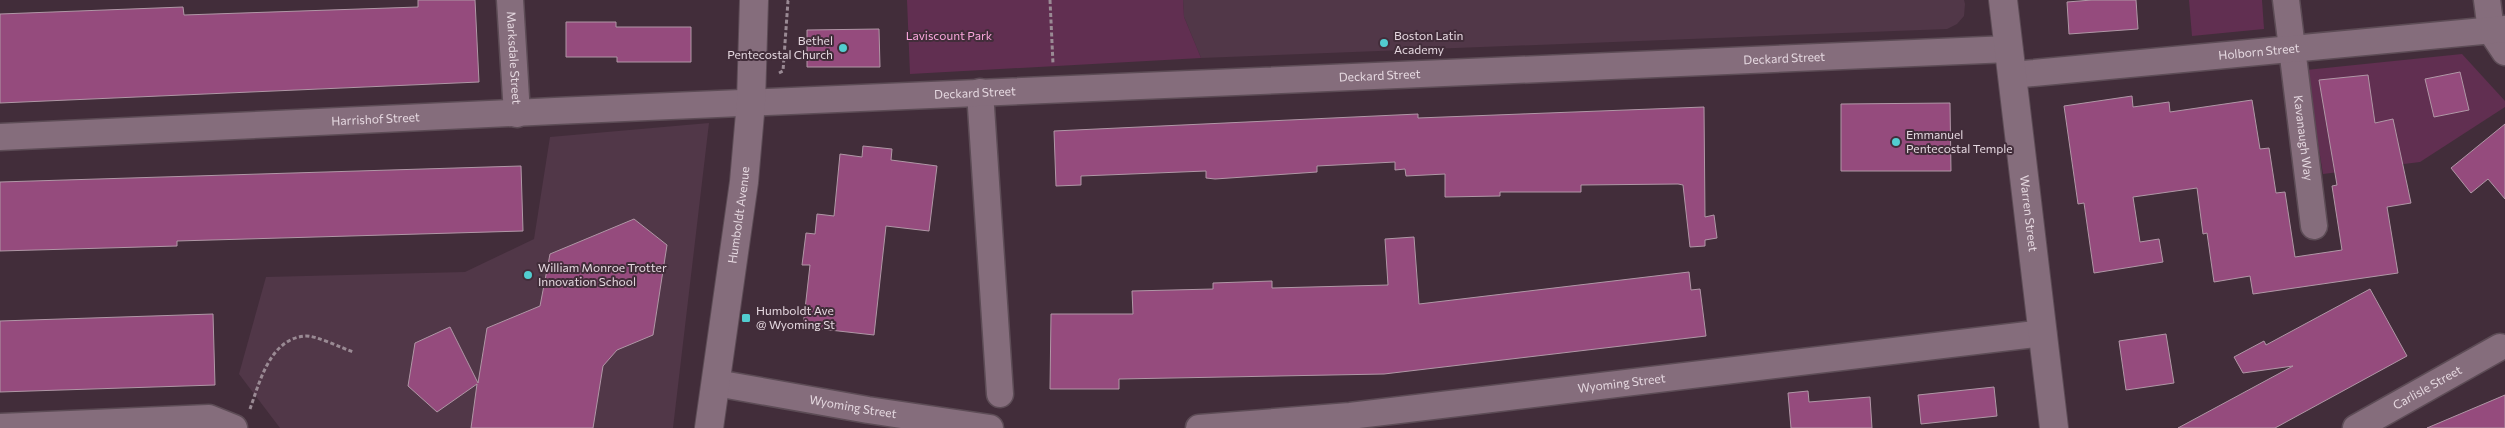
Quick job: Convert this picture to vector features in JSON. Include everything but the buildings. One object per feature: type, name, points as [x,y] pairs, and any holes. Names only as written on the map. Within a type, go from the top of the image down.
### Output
[{"type":"street","name":"Marksdale Street","points":[[510,0],[517,114]]},
{"type":"street","name":"Humboldt Avenue","points":[[709,428],[744,182],[751,102],[754,0]]},
{"type":"street","name":"Warren Street","points":[[2003,0],[2054,428]]},
{"type":"street","name":"Kavanaugh Way","points":[[2286,0],[2314,226]]},
{"type":"street","points":[[2487,0],[2500,37]]},
{"type":"street","name":"Holborn Street","points":[[2011,62],[2500,37]]},
{"type":"street","name":"Deckard Street","points":[[751,102],[1055,89],[2011,62]]},
{"type":"street","points":[[980,92],[1000,394]]},
{"type":"street","name":"Harrishof Street","points":[[0,138],[751,102]]},
{"type":"street","name":"Wyoming Street","points":[[1199,428],[1350,416],[2043,333]]},
{"type":"street","name":"Carlisle Street","points":[[2356,428],[2500,347]]},
{"type":"street","name":"Wyoming Street","points":[[716,383],[868,410],[990,428]]},
{"type":"street","points":[[0,427],[209,418],[241,420]]},
{"type":"path","points":[[1050,0],[1055,89]]},
{"type":"path","points":[[241,420],[271,358],[288,342],[306,336],[353,352]]},
{"type":"shaded area","name":"Boston Latin Academy","points":[[1183,0],[1964,0],[1965,4],[1964,16],[1957,24],[1947,29],[1201,58],[1184,17]]},
{"type":"shaded area","name":"William Monroe Trotter Innovation School","points":[[709,123],[673,428],[280,428],[239,374],[266,277],[465,272],[534,239],[550,137]]},
{"type":"green space","name":"Laviscount Park","points":[[907,0],[1183,0],[1184,17],[1201,58],[910,74]]},
{"type":"green space","points":[[2189,0],[2262,0],[2264,29],[2192,36]]},
{"type":"green space","points":[[2462,54],[2505,101],[2505,107],[2420,162],[2323,174],[2306,70]]},
{"type":"place","name":"Boston Latin Academy","points":[[1384,43]]},
{"type":"place","name":"Bethel Pentecostal Church","points":[[843,48]]},
{"type":"place","name":"Emmanuel Pentecostal Temple","points":[[1896,142]]},
{"type":"place","name":"William Monroe Trotter Innovation School","points":[[528,275]]},
{"type":"place","name":"Humboldt Ave @ Wyoming St","points":[[746,318]]}]
